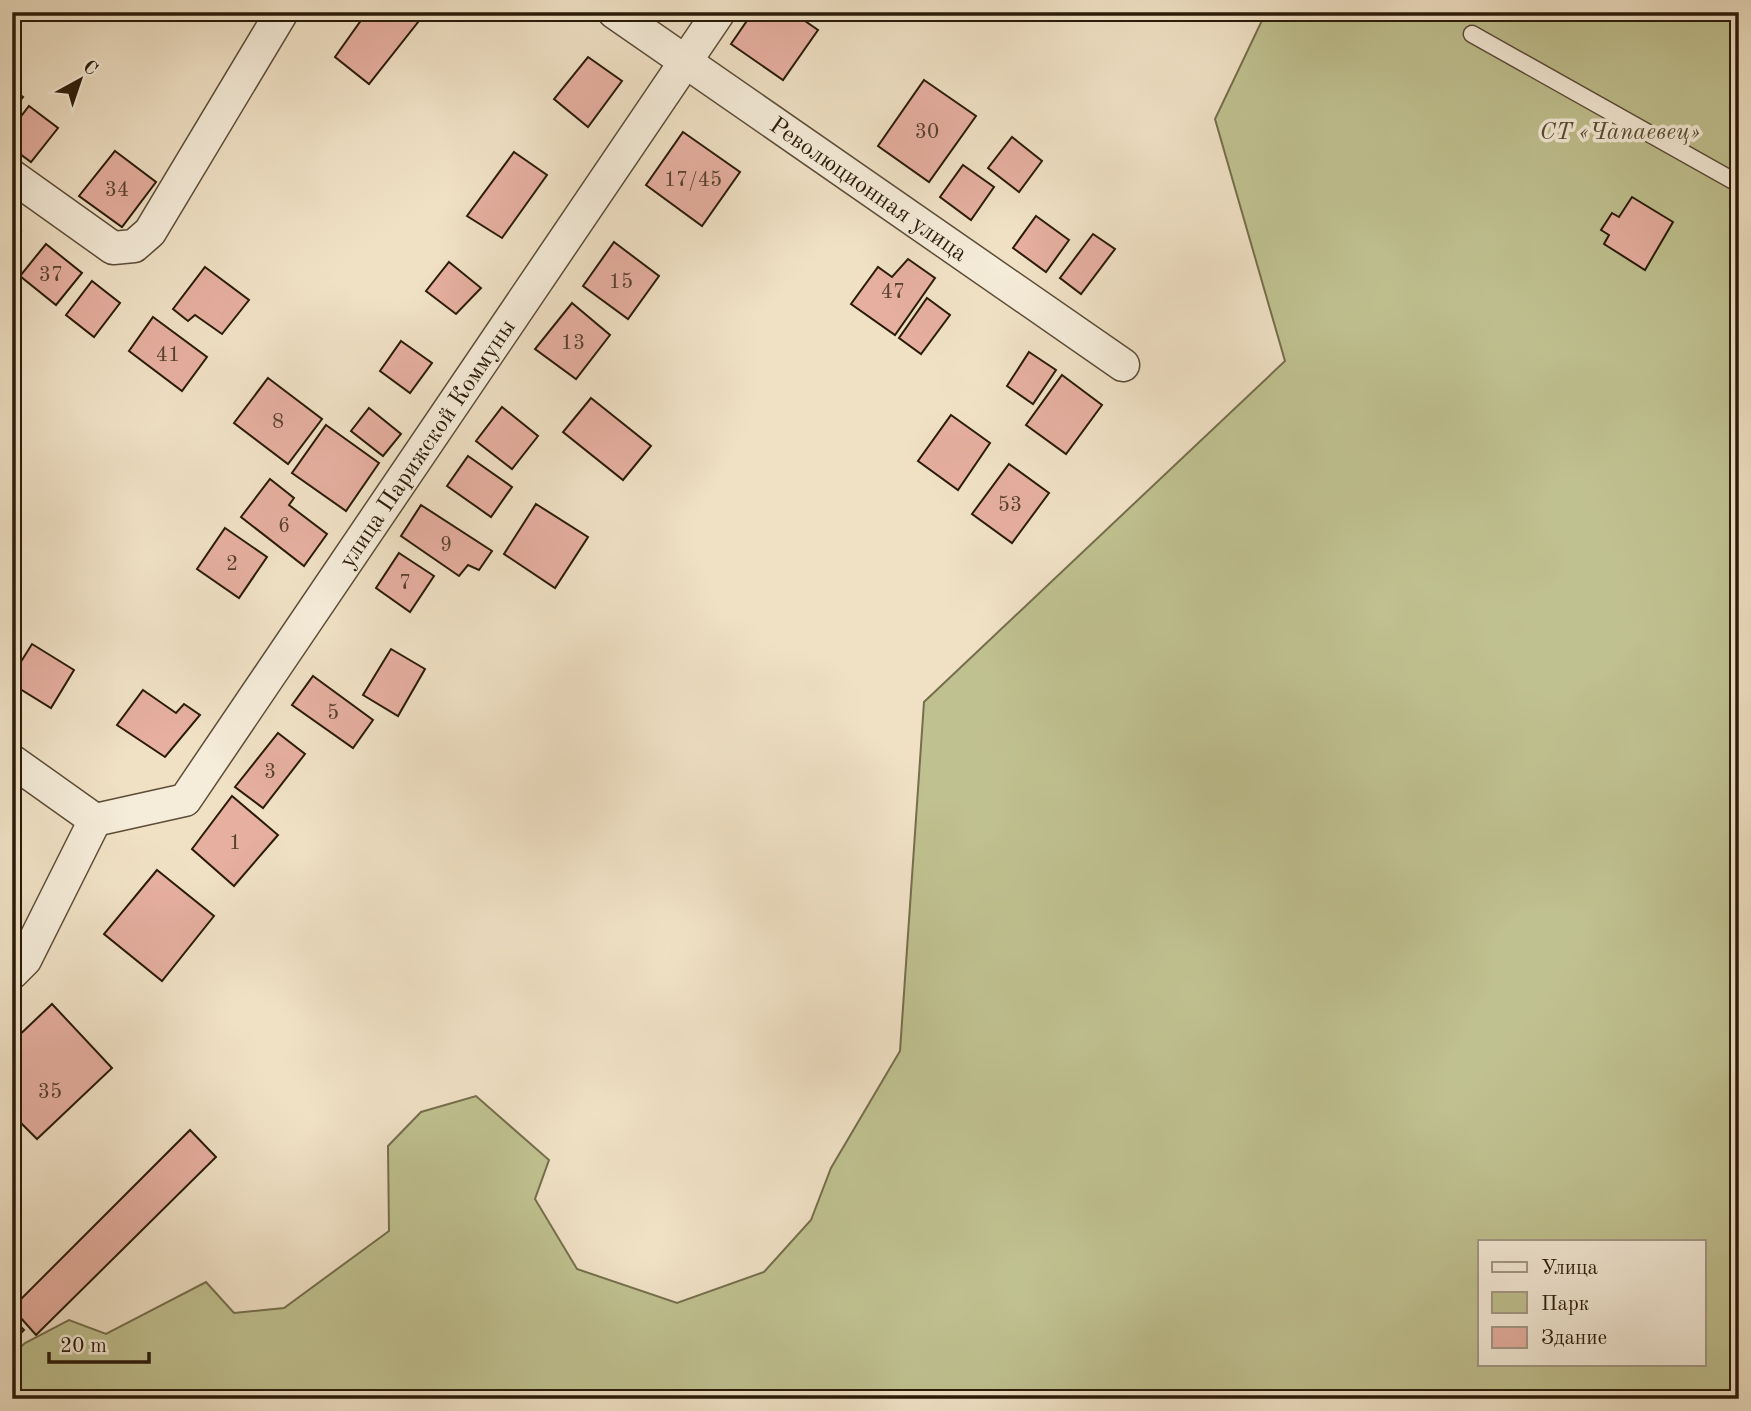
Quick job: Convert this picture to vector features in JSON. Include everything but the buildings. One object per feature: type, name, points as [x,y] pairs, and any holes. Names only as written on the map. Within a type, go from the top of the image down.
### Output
[{"type":"street","points":[[12,176],[113,248],[134,246],[150,232],[282,12]]},
{"type":"street","name":"Революционная улица","points":[[614,12],[1123,365]]},
{"type":"street","name":"улица Парижской Коммуны","points":[[95,820],[185,800],[719,12]]},
{"type":"street","points":[[12,761],[95,820],[25,960],[12,974]]},
{"type":"lane","points":[[1472,34],[1739,184]]},
{"type":"green space","name":"СТ «Чапаевец»","points":[[1266,12],[1739,12],[1739,1399],[12,1399],[12,1355],[25,1343],[69,1320],[106,1334],[206,1282],[234,1313],[284,1308],[389,1231],[388,1146],[421,1112],[476,1096],[549,1160],[535,1199],[577,1269],[677,1303],[764,1272],[811,1220],[831,1168],[900,1051],[924,702],[1285,361],[1215,119]]}]
